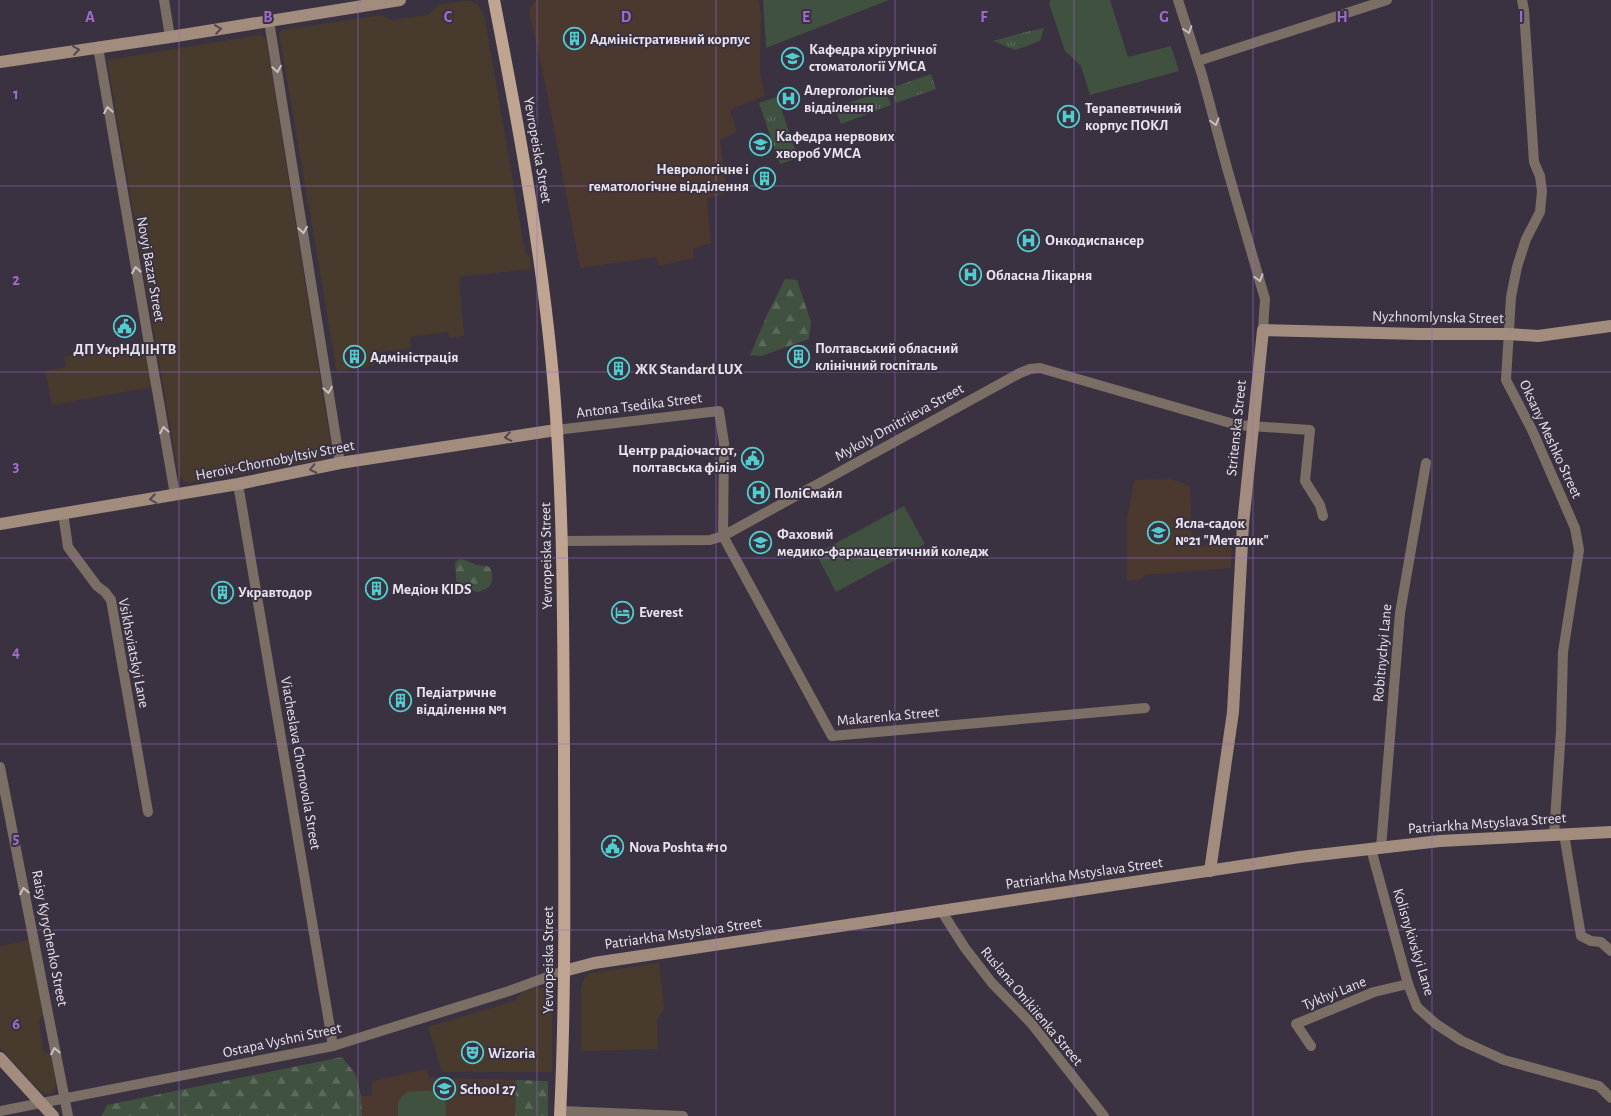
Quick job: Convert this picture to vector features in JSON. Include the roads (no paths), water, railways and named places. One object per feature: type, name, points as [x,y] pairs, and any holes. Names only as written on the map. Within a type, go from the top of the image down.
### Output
[{"type":"main road","points":[[0,62],[400,0]]},
{"type":"main road","name":"Yevropeiska Street","points":[[494,0],[534,215],[551,358],[561,497],[564,669],[564,1040],[561,1114]]},
{"type":"main road","name":"Nyzhnomlynska Street","points":[[1263,330],[1538,336],[1611,326]]},
{"type":"main road","name":"Stritenska Street","points":[[1210,871],[1233,712],[1243,524],[1263,330]]},
{"type":"main road","name":"Heroiv-Chornobyltsiv Street","points":[[0,524],[238,484],[340,463],[556,430]]},
{"type":"main road","name":"Patriarkha Mstyslava Street","points":[[564,971],[594,963],[1300,857],[1440,841],[1611,832]]},
{"type":"main road","points":[[0,1058],[53,1116]]},
{"type":"street","points":[[164,0],[170,37]]},
{"type":"street","name":"Stritenska Street","points":[[1178,0],[1198,61],[1227,168],[1266,299],[1263,330]]},
{"type":"street","points":[[1198,61],[1387,0]]},
{"type":"street","name":"Oksany Meshko Street","points":[[1522,0],[1534,162],[1540,176],[1542,191],[1540,212],[1526,239],[1517,267],[1511,297],[1506,380],[1532,430],[1575,528],[1579,550],[1563,652],[1559,835],[1581,936],[1600,942],[1611,951]]},
{"type":"street","points":[[269,21],[340,463]]},
{"type":"street","name":"Novyi Bazar Street","points":[[98,47],[175,495]]},
{"type":"street","name":"Mykoly Dmitriieva Street","points":[[562,542],[710,540],[722,536],[1020,373],[1040,368],[1237,425],[1310,430],[1305,481],[1320,505],[1323,516]]},
{"type":"street","name":"Antona Tsedika Street","points":[[556,430],[720,411],[724,443],[722,536]]},
{"type":"street","name":"Robitnychyi Lane","points":[[1376,848],[1400,613],[1426,463]]},
{"type":"street","name":"Viacheslava Chornovola Street","points":[[238,484],[333,1046]]},
{"type":"street","name":"Vsikhsviatskyi Lane","points":[[63,513],[68,547],[97,586],[111,600],[148,812]]},
{"type":"street","name":"Makarenka Street","points":[[722,536],[832,736],[1145,708]]},
{"type":"street","name":"Raisy Kyrychenko Street","points":[[0,767],[68,1116]]},
{"type":"street","name":"Kolisnykivskyi Lane","points":[[1376,848],[1408,984],[1417,1007],[1436,1024],[1462,1041],[1504,1060],[1599,1086],[1611,1098]]},
{"type":"street","name":"Ruslana Onikiienka Street","points":[[942,912],[965,948],[987,976],[1032,1023],[1104,1116]]},
{"type":"street","name":"Ostapa Vyshni Street","points":[[0,1111],[333,1046],[502,993],[564,971]]},
{"type":"street","name":"Tykhyi Lane","points":[[1311,1046],[1296,1024],[1374,992],[1408,984]]},
{"type":"street","points":[[561,1114],[683,1116]]},
{"type":"place","name":"Адміністративний корпус","points":[[574,39]]},
{"type":"place","name":"Кафедра хірургічної стоматології УМСА","points":[[793,58]]},
{"type":"place","name":"Алергологічне відділення","points":[[788,99]]},
{"type":"place","name":"Терапевтичний корпус ПОКЛ","points":[[1069,117]]},
{"type":"place","name":"Кафедра нервових хвороб УМСА","points":[[760,145]]},
{"type":"place","name":"Неврологічне і гематологічне відділення","points":[[765,178]]},
{"type":"place","name":"Онкодиспансер","points":[[1029,240]]},
{"type":"place","name":"Обласна Лікарня","points":[[970,275]]},
{"type":"place","name":"ДП УкрНДІІНТВ","points":[[125,326]]},
{"type":"place","name":"Адміністрація","points":[[354,357]]},
{"type":"place","name":"Полтавський обласний клінічний госпіталь","points":[[799,357]]},
{"type":"place","name":"ЖК Standard LUX","points":[[619,369]]},
{"type":"place","name":"Центр радіочастот, полтавська філія","points":[[753,459]]},
{"type":"place","name":"ПоліСмайл","points":[[758,493]]},
{"type":"place","name":"Ясла-садок №21 \"Метелик\"","points":[[1159,532]]},
{"type":"place","name":"Фаховий медико-фармацевтичний коледж","points":[[761,543]]},
{"type":"place","name":"Медіон KIDS","points":[[376,589]]},
{"type":"place","name":"Укравтодор","points":[[222,592]]},
{"type":"place","name":"Everest","points":[[623,612]]},
{"type":"place","name":"Педіатричне відділення №1","points":[[400,701]]},
{"type":"place","name":"Nova Poshta #10","points":[[613,847]]},
{"type":"place","name":"Wizoria","points":[[472,1053]]},
{"type":"place","name":"School 27","points":[[444,1089]]}]
